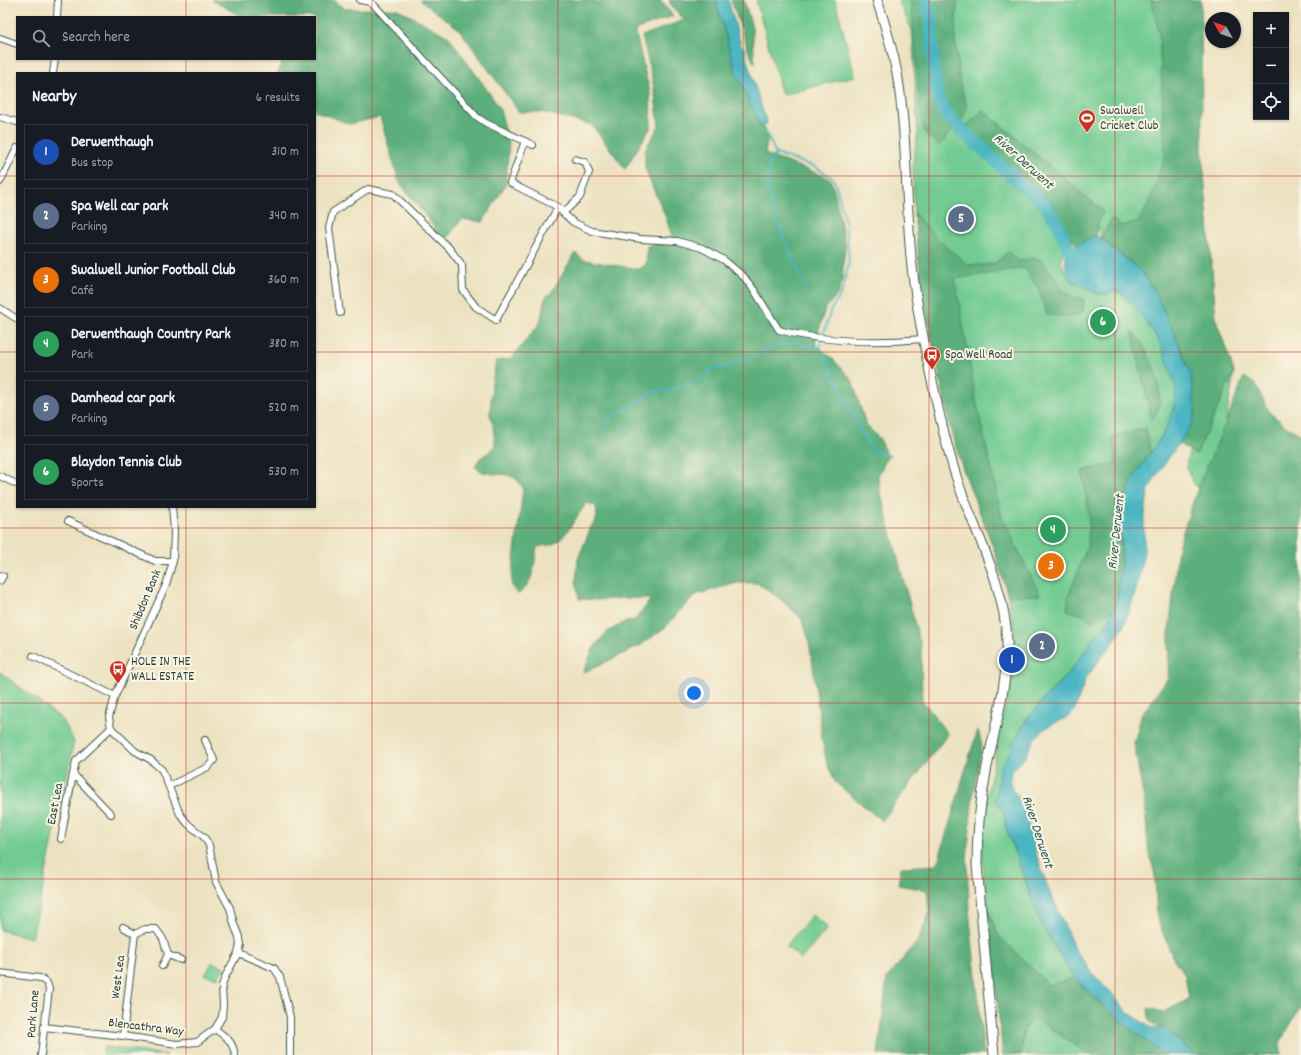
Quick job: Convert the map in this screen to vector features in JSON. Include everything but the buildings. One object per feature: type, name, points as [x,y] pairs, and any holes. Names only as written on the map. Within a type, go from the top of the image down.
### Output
[{"type":"main road","points":[[877,0],[892,48],[899,89],[912,267],[923,339],[945,440],[960,488],[994,577],[1006,624],[1007,644],[1005,674],[985,774],[977,833],[977,864],[994,1055]]},
{"type":"street","points":[[57,16],[58,0]]},
{"type":"street","points":[[360,0],[370,2],[374,5],[477,117],[486,123],[533,145]]},
{"type":"street","points":[[0,38],[16,44]]},
{"type":"street","points":[[53,72],[55,60]]},
{"type":"street","points":[[0,117],[16,122]]},
{"type":"street","points":[[525,141],[510,183],[558,207],[573,222],[592,231],[641,239],[677,241],[702,248],[724,260],[744,277],[779,330],[807,336],[850,340],[896,341],[923,339]]},
{"type":"street","points":[[0,182],[16,150]]},
{"type":"street","points":[[563,213],[580,197],[589,172],[585,162],[575,159]]},
{"type":"street","points":[[340,313],[329,228],[333,212],[368,190],[393,194],[448,248],[462,265],[463,290],[476,307],[496,320],[558,207]]},
{"type":"street","points":[[0,308],[16,318]]},
{"type":"street","points":[[0,476],[16,484]]},
{"type":"street","name":"Shibdon Bank","points":[[115,696],[166,585],[173,561],[174,530],[172,508]]},
{"type":"street","points":[[68,521],[155,561],[173,561]]},
{"type":"street","points":[[0,575],[3,576],[0,581]]},
{"type":"street","points":[[33,656],[115,696],[109,717],[111,728],[135,751],[151,760],[162,770],[180,814],[188,824],[204,837],[209,845],[216,882],[230,908],[240,944],[238,953],[225,977],[222,986],[222,1017],[215,1029],[233,1044],[235,1055]]},
{"type":"street","name":"East Lea","points":[[61,839],[76,761],[111,728]]},
{"type":"street","points":[[169,786],[208,767],[214,760],[205,740]]},
{"type":"street","name":"East Lea","points":[[74,774],[111,814]]},
{"type":"street","points":[[123,927],[135,934],[145,929],[156,929],[163,939],[168,955],[162,966]]},
{"type":"street","name":"West Lea","points":[[123,1036],[135,934]]},
{"type":"street","points":[[238,953],[274,968],[280,977],[290,1018],[290,1055]]},
{"type":"street","points":[[168,955],[181,960]]},
{"type":"street","name":"Park Lane","points":[[0,973],[40,978],[47,983],[50,989],[41,1055]]},
{"type":"street","name":"Blencathra Way","points":[[44,1027],[177,1044],[197,1042],[215,1029]]},
{"type":"green space","points":[[212,0],[334,0],[345,9],[398,9],[449,37],[500,110],[509,142],[506,184],[483,222],[462,219],[445,241],[399,182],[380,117],[350,124],[316,111],[316,72],[278,72],[283,60],[316,60],[316,16],[240,16]]},
{"type":"green space","points":[[420,0],[590,0],[600,2],[604,0],[661,0],[673,16],[635,30],[650,93],[651,127],[625,169],[592,125],[542,112],[519,112],[459,29]]},
{"type":"green space","points":[[669,0],[716,0],[736,73],[760,125],[768,137],[765,154],[830,179],[835,193],[845,245],[842,280],[838,294],[825,309],[815,344],[832,358],[852,380],[866,425],[880,439],[888,456],[878,476],[880,490],[921,647],[922,700],[948,734],[882,821],[836,783],[827,764],[822,739],[808,637],[801,618],[780,599],[758,583],[737,583],[698,594],[679,611],[666,627],[641,645],[583,673],[593,649],[607,632],[623,623],[636,619],[651,599],[579,599],[576,581],[578,559],[591,527],[597,517],[596,506],[587,503],[560,540],[551,545],[537,547],[534,567],[530,579],[523,590],[518,594],[513,589],[511,583],[523,489],[511,476],[483,472],[475,467],[480,458],[489,452],[495,445],[493,424],[490,415],[492,383],[496,361],[511,359],[540,323],[545,298],[553,290],[575,253],[584,260],[637,269],[646,265],[647,246],[672,237],[665,215],[645,167],[645,150],[659,126],[653,81],[642,36],[684,20],[671,5]]},
{"type":"green space","points":[[731,0],[744,0],[752,27],[755,64],[750,55]]},
{"type":"green space","points":[[756,0],[835,0],[855,76],[782,95]]},
{"type":"green space","points":[[898,0],[914,0],[944,124],[987,160],[1009,182],[1040,206],[1061,233],[1067,245],[1060,260],[1069,279],[1098,294],[1108,294],[1112,291],[1118,292],[1131,302],[1154,332],[1160,343],[1176,387],[1173,410],[1167,425],[1151,454],[1118,595],[1110,618],[1100,632],[1095,636],[1073,668],[1027,719],[1007,757],[995,800],[1002,809],[1005,825],[1041,924],[1074,978],[1164,1055],[1003,1055],[982,856],[984,811],[1014,669],[1016,645],[1015,631],[1008,596],[994,549],[963,469],[951,431],[922,289],[914,213],[913,160],[918,133],[912,30]]},
{"type":"green space","points":[[909,0],[958,0],[955,39],[960,84],[967,107],[963,118],[939,145],[926,135],[922,124],[911,3]]},
{"type":"green space","points":[[936,0],[1201,0],[1202,150],[1216,320],[1234,372],[1226,421],[1235,472],[1240,532],[1231,616],[1234,644],[1226,664],[1224,694],[1195,726],[1191,815],[1192,834],[1198,853],[1212,937],[1207,939],[1205,944],[1221,1004],[1228,1003],[1240,1019],[1274,1055],[1195,1055],[1167,1030],[1214,1035],[1211,1008],[1173,958],[1157,918],[1155,875],[1148,846],[1145,806],[1173,761],[1178,700],[1187,671],[1185,633],[1191,599],[1203,571],[1204,498],[1191,479],[1187,467],[1187,459],[1192,445],[1204,386],[1191,379],[1191,375],[1174,333],[1142,272],[1101,238],[1098,227],[1081,230],[1047,197],[994,153],[958,117],[951,104],[935,48],[938,10]]},
{"type":"green space","points":[[1151,0],[1201,0],[1202,150],[1216,320],[1234,372],[1196,455],[1179,444],[1186,433],[1195,411],[1191,375],[1155,292],[1142,272],[1101,238],[1111,219],[1122,226],[1138,222],[1150,201],[1165,155],[1159,33]]},
{"type":"green space","points":[[983,110],[1103,211],[1098,223],[1096,235],[1077,245],[1069,235],[1048,198],[1009,166],[967,126]]},
{"type":"green space","points":[[914,213],[936,238],[968,265],[995,263],[1008,252],[1019,261],[1034,258],[1041,260],[1064,292],[1084,300],[1083,312],[1070,317],[1047,315],[1038,288],[1024,268],[955,279],[976,400],[1002,517],[1040,595],[1008,596],[994,549],[963,469],[951,431],[922,289]]},
{"type":"green space","points":[[1132,331],[1144,347],[1149,357],[1157,381],[1159,403],[1157,412],[1151,418]]},
{"type":"green space","points":[[1244,377],[1255,384],[1270,413],[1287,427],[1301,435],[1301,1009],[1299,1009],[1280,1043],[1281,1055],[1195,1055],[1164,1028],[1160,1028],[1149,1021],[1148,1008],[1164,1012],[1189,999],[1185,975],[1173,958],[1157,918],[1155,875],[1148,846],[1145,806],[1134,743],[1141,716],[1168,678],[1169,633],[1178,547],[1199,484]]},
{"type":"green space","points":[[1146,428],[1151,454],[1133,478],[1118,526],[1121,543],[1121,567],[1117,600],[1112,609],[1093,621],[1082,615],[1067,610],[1068,597],[1088,545],[1089,515],[1082,471],[1116,463],[1112,437]]},
{"type":"green space","points":[[0,672],[63,720],[74,742],[32,938],[0,930]]},
{"type":"green space","points":[[978,730],[982,745],[973,794],[967,859],[969,909],[984,1055],[878,1055],[887,978],[917,942],[929,915],[927,890],[898,885],[901,867],[937,865]]},
{"type":"green space","points":[[988,909],[998,935],[1049,985],[1074,978],[1120,1020],[1164,1055],[1090,1055],[1038,1020],[1030,1021],[1024,1030],[1021,1055],[1003,1055]]},
{"type":"green space","points":[[812,915],[828,928],[801,959],[786,946]]},
{"type":"green space","points":[[212,962],[224,967],[218,978],[205,975]]},
{"type":"green space","points":[[104,1047],[167,1055],[103,1055]]},
{"type":"water","points":[[716,0],[728,0],[741,45],[745,50],[767,124],[763,126],[760,125],[736,73]]},
{"type":"water","points":[[1096,235],[1142,272],[1155,292],[1191,375],[1195,411],[1193,422],[1155,478],[1148,491],[1144,523],[1144,553],[1135,594],[1123,628],[1086,678],[1075,709],[1070,716],[1047,727],[1035,738],[1025,757],[1011,772],[1010,782],[1013,791],[1020,799],[1024,809],[1037,857],[1049,890],[1074,948],[1093,974],[1128,1012],[1150,1027],[1164,1028],[1195,1055],[1164,1055],[1120,1020],[1074,978],[1041,924],[1005,825],[1002,809],[995,801],[1001,765],[1013,748],[1011,746],[1027,719],[1070,672],[1095,636],[1100,632],[1110,618],[1118,595],[1122,551],[1121,534],[1118,526],[1126,496],[1136,473],[1162,437],[1174,409],[1176,387],[1163,350],[1157,337],[1133,304],[1118,291],[1112,291],[1108,294],[1098,294],[1069,279],[1065,263],[1069,245],[1074,246]]},
{"type":"waterway","name":"River Derwent","points":[[926,0],[931,18],[934,74],[937,94],[947,116],[1015,179],[1045,204],[1056,221],[1071,254],[1080,259]]},
{"type":"waterway","points":[[763,126],[776,154],[813,166],[833,178],[846,224],[849,262],[841,295],[831,309],[820,347],[867,443],[875,451],[890,456]]},
{"type":"waterway","points":[[776,154],[768,165],[767,188],[782,235],[806,288]]},
{"type":"waterway","points":[[604,424],[617,413],[631,407],[651,393],[686,385],[705,376],[712,369],[726,367],[776,346],[796,342],[808,346],[820,347]]},
{"type":"place","name":"Swalwell Cricket Club","points":[[1087,133]]},
{"type":"place","name":"Damhead car park","points":[[961,219]]},
{"type":"place","name":"Blaydon Tennis Club","points":[[1103,322]]},
{"type":"place","name":"Spa Well Road","points":[[932,370]]},
{"type":"place","name":"Derwenthaugh Country Park","points":[[1053,530]]},
{"type":"place","name":"Swalwell Junior Football Club","points":[[1051,566]]},
{"type":"place","name":"Spa Well car park","points":[[1042,646]]},
{"type":"place","name":"Derwenthaugh","points":[[1012,660]]},
{"type":"place","name":"HOLE IN THE WALL ESTATE","points":[[118,684]]}]
